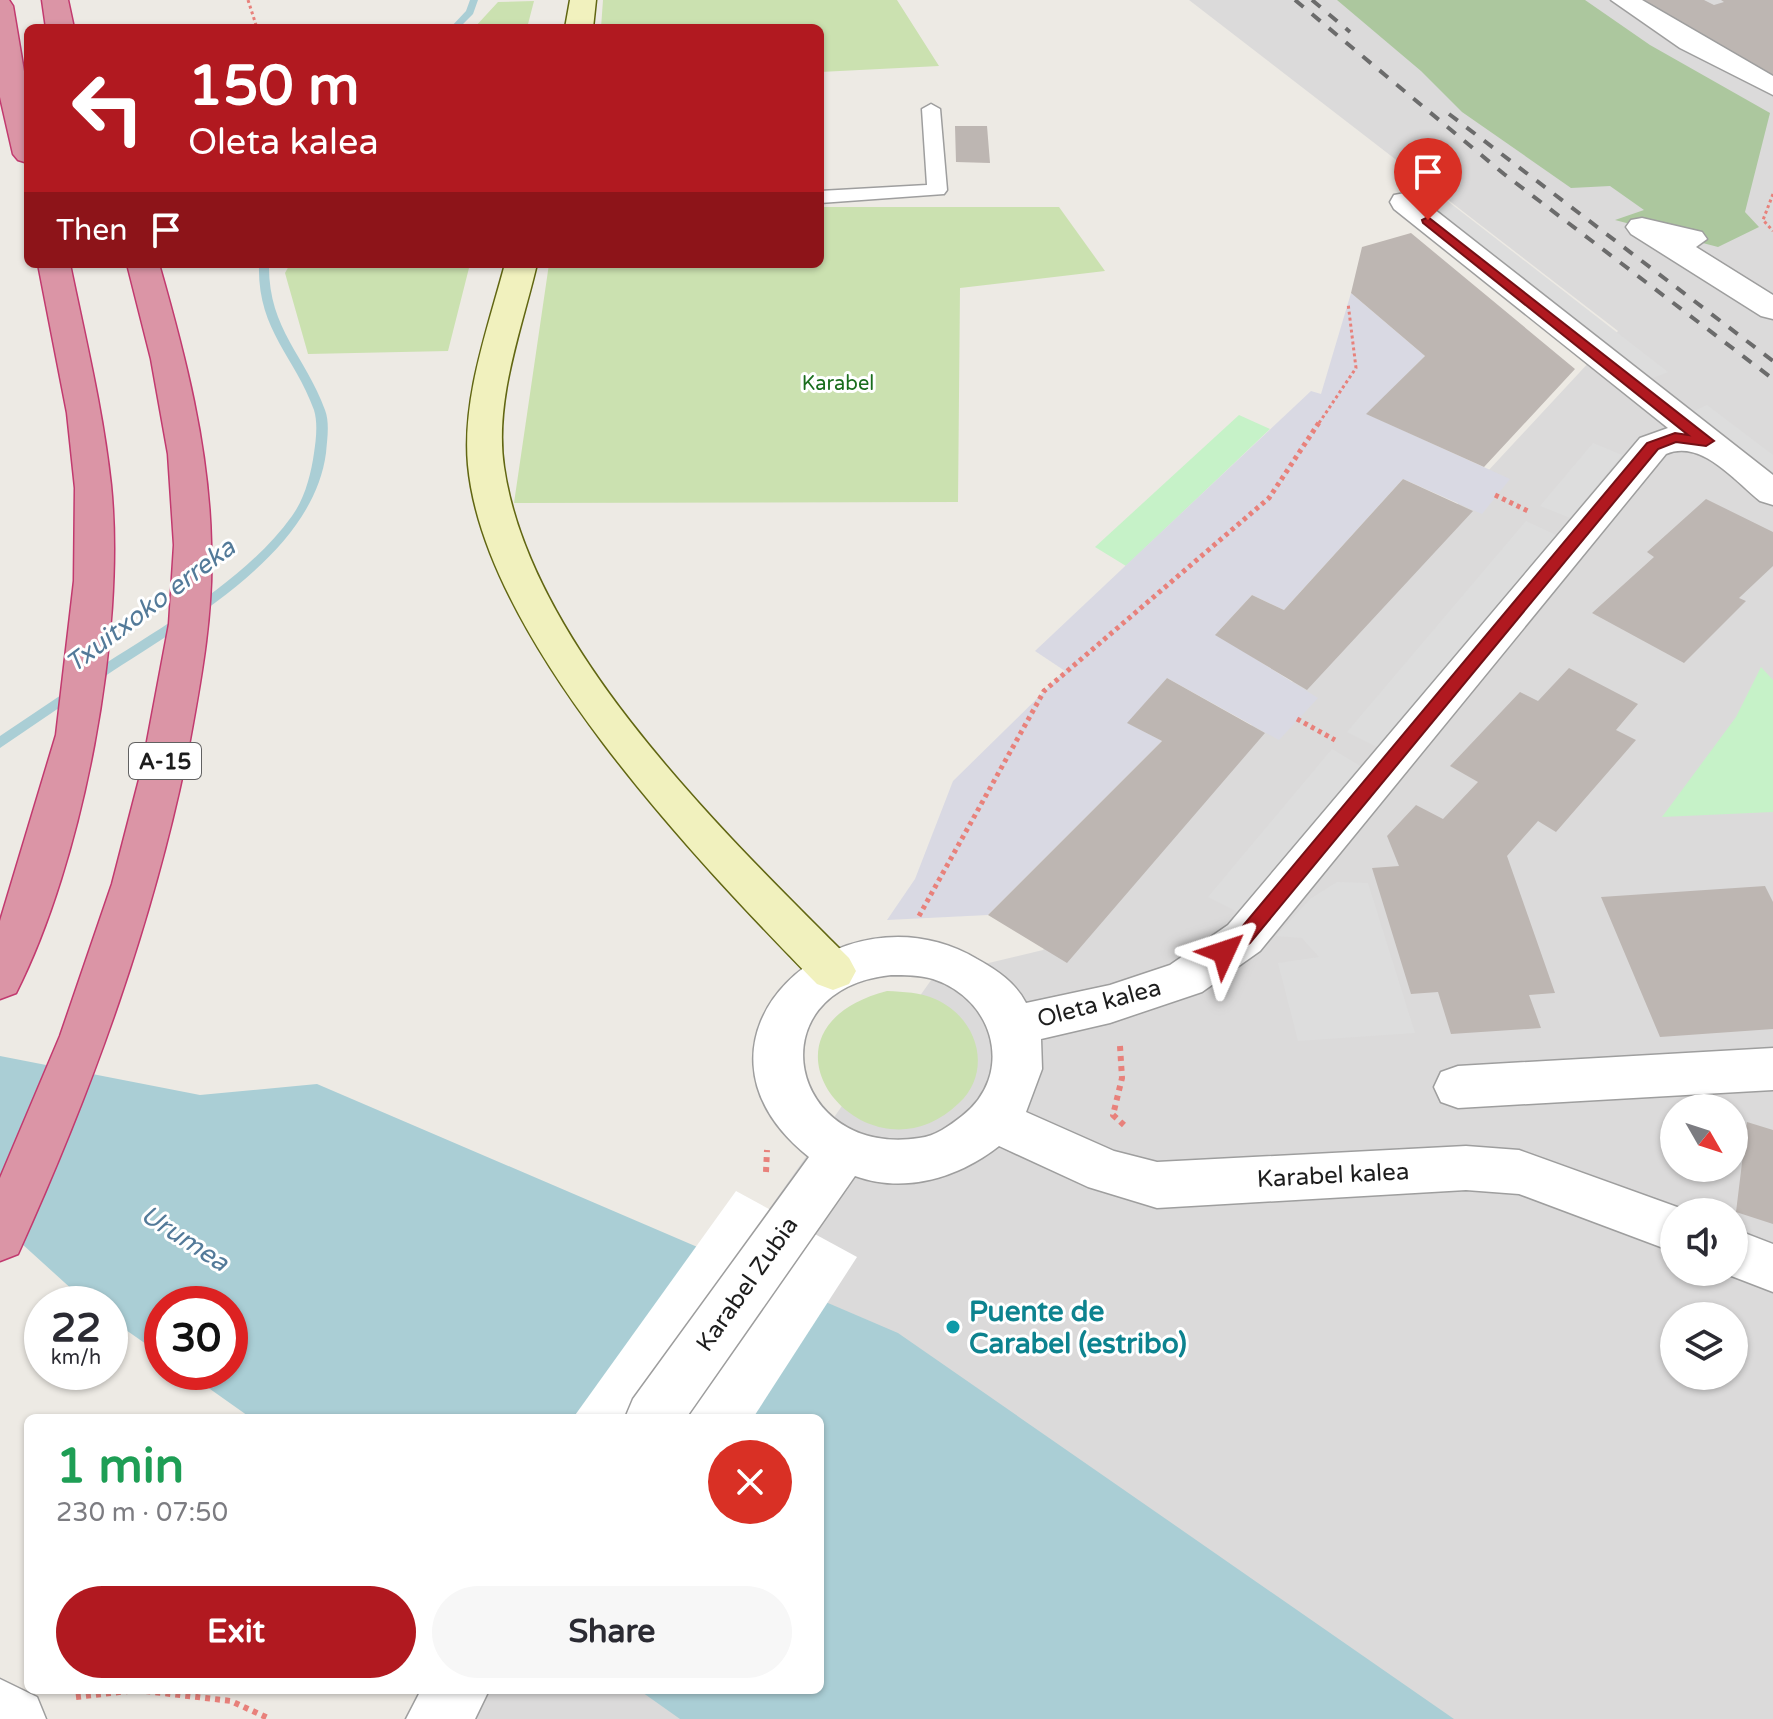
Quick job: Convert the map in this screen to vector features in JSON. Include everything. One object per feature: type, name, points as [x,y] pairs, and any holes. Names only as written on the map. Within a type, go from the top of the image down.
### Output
[{"type":"highway","points":[[55,0],[59,24]]},
{"type":"highway","points":[[0,6],[8,71],[24,137]]},
{"type":"highway","points":[[0,980],[34,892],[77,735],[93,581],[93,488],[84,413],[55,268]]},
{"type":"highway","name":"A-15","points":[[0,1237],[84,1037],[133,891],[158,799],[182,673],[192,580],[192,518],[174,373],[144,268]]},
{"type":"street","points":[[580,24],[583,0]]},
{"type":"street","points":[[1624,0],[1690,42],[1773,87]]},
{"type":"street","points":[[1405,202],[1773,493]]},
{"type":"street","points":[[1691,239],[1642,227],[1773,309]]},
{"type":"street","points":[[520,268],[490,400],[486,464],[494,516],[515,570],[616,732],[777,916],[833,971]]},
{"type":"street","name":"Oleta kalea","points":[[1013,1026],[1110,1004],[1186,979],[1244,938],[1653,446],[1675,437],[1706,441]]},
{"type":"street","points":[[891,956],[922,958],[952,966],[977,981],[998,1001],[1013,1026],[1019,1050],[1018,1075],[1010,1099],[995,1121],[964,1145],[926,1159],[884,1162],[843,1152],[812,1133],[789,1107],[778,1078],[776,1046],[786,1017],[805,991],[833,971],[861,960],[891,956]]},
{"type":"street","points":[[1458,1087],[1773,1069]]},
{"type":"street","name":"Karabel kalea","points":[[995,1121],[1106,1171],[1157,1185],[1466,1168],[1506,1171],[1578,1192],[1660,1224]]},
{"type":"street","name":"Karabel Zubia","points":[[656,1414],[790,1221],[843,1152]]},
{"type":"street","points":[[1748,1258],[1773,1268]]},
{"type":"street","points":[[437,1719],[456,1694]]},
{"type":"street","points":[[0,1710],[15,1719]]},
{"type":"lane","points":[[824,197],[937,190],[931,109]]},
{"type":"path","points":[[248,0],[256,24]]},
{"type":"path","points":[[1773,194],[1763,220],[1773,231]]},
{"type":"path","points":[[931,924],[917,919],[1044,691],[1269,498],[1356,368],[1348,303]]},
{"type":"path","points":[[1495,495],[1530,512]]},
{"type":"path","points":[[1297,719],[1335,740]]},
{"type":"path","points":[[1110,1004],[1119,1028],[1122,1078],[1113,1115],[1130,1130]]},
{"type":"path","points":[[76,1697],[122,1694]]},
{"type":"path","points":[[170,1694],[231,1701],[270,1719]]},
{"type":"shaded area","points":[[1189,0],[1773,0],[1773,1719],[408,1719],[426,1694],[824,1694],[824,1414],[624,1414],[934,976],[1043,950],[1618,331]]},
{"type":"shaded area","points":[[1423,182],[1668,372],[1650,379],[1403,188]]},
{"type":"shaded area","points":[[1351,293],[1425,356],[1367,414],[1510,479],[1482,514],[1403,479],[1284,610],[1252,595],[1216,634],[1318,698],[1279,740],[1167,678],[1128,723],[1162,741],[988,915],[887,920],[915,879],[953,781],[1065,671],[1035,651],[1311,391],[1321,394]]},
{"type":"shaded area","points":[[1707,405],[1773,455],[1773,478],[1690,413]]},
{"type":"shaded area","points":[[1593,443],[1622,455],[1570,518],[1540,506]]},
{"type":"shaded area","points":[[1526,521],[1556,535],[1381,749],[1347,732]]},
{"type":"shaded area","points":[[1332,749],[1362,767],[1244,915],[1208,897]]},
{"type":"shaded area","points":[[1337,882],[1368,883],[1415,1033],[1298,1041],[1278,963],[1319,957],[1302,938],[1276,936],[1310,899]]},
{"type":"green space","points":[[603,0],[897,0],[939,66],[824,72],[824,24],[601,24]]},
{"type":"green space","points":[[1337,0],[1585,0],[1650,45],[1770,113],[1745,212],[1759,227],[1718,247],[1615,220],[1644,210],[1610,186],[1571,188],[1462,112],[1421,71]]},
{"type":"green space","points":[[534,1],[528,24],[478,24],[498,2]]},
{"type":"green space","name":"Karabel","points":[[824,207],[1059,207],[1105,271],[960,288],[958,502],[514,503],[548,268],[824,268]]},
{"type":"green space","points":[[288,268],[469,268],[448,351],[308,354],[285,273]]},
{"type":"green space","points":[[1239,415],[1270,429],[1126,566],[1095,547]]},
{"type":"green space","points":[[1761,667],[1773,680],[1773,812],[1662,817],[1736,717]]},
{"type":"green space","points":[[887,991],[924,995],[950,1007],[970,1031],[976,1045],[976,1075],[970,1090],[959,1103],[924,1125],[888,1129],[856,1117],[832,1095],[819,1067],[821,1038],[843,1011]]},
{"type":"water","name":"Urumea","points":[[0,1056],[200,1095],[317,1084],[898,1333],[1454,1719],[680,1719],[645,1694],[824,1694],[824,1414],[245,1414],[211,1390],[248,1390],[248,1286],[144,1286],[144,1343],[128,1331],[128,1286],[68,1286],[0,1224]]},
{"type":"pier","points":[[736,1191],[857,1257],[756,1414],[576,1414]]},
{"type":"building","points":[[1644,0],[1704,0],[1714,5],[1724,2],[1721,0],[1773,0],[1773,77],[1698,36]]},
{"type":"building","points":[[955,126],[987,126],[990,163],[956,162]]},
{"type":"building","points":[[1411,233],[1575,369],[1484,467],[1366,414],[1425,356],[1351,293],[1362,247]]},
{"type":"building","points":[[1403,479],[1473,511],[1307,690],[1215,635],[1252,595],[1284,610]]},
{"type":"building","points":[[1706,499],[1773,532],[1773,566],[1739,598],[1746,601],[1684,663],[1592,613],[1654,557],[1647,552]]},
{"type":"building","points":[[1569,668],[1638,704],[1616,730],[1636,740],[1556,832],[1538,821],[1507,856],[1555,993],[1529,995],[1541,1028],[1451,1034],[1438,992],[1411,994],[1372,868],[1399,866],[1387,836],[1416,805],[1443,819],[1478,782],[1450,766],[1520,692],[1538,701]]},
{"type":"building","points":[[1167,678],[1265,733],[1067,963],[988,915],[1162,741],[1127,723]]},
{"type":"building","points":[[1765,886],[1773,902],[1773,1029],[1660,1037],[1601,897]]},
{"type":"building","points":[[1748,1122],[1773,1130],[1773,1224],[1748,1216],[1748,1198],[1738,1198],[1740,1182],[1748,1182]]},
{"type":"waterway","name":"Txuitxoko erreka","points":[[458,24],[470,12],[474,0]]},
{"type":"waterway","name":"Txuitxoko erreka","points":[[90,680],[200,606],[255,564],[296,519],[306,501],[319,459],[321,416],[273,322],[267,303],[264,268]]},
{"type":"waterway","name":"Txuitxoko erreka","points":[[0,743],[73,692]]},
{"type":"railway","points":[[1295,0],[1504,174],[1773,379]]},
{"type":"railway","points":[[1312,0],[1350,32]]},
{"type":"railway","points":[[1449,114],[1773,361]]},
{"type":"place","name":"Puente de Carabel (estribo)","points":[[953,1327]]},
{"type":"route","points":[[1224,952],[1244,938],[1653,446],[1675,437],[1706,441],[1428,220]]}]
